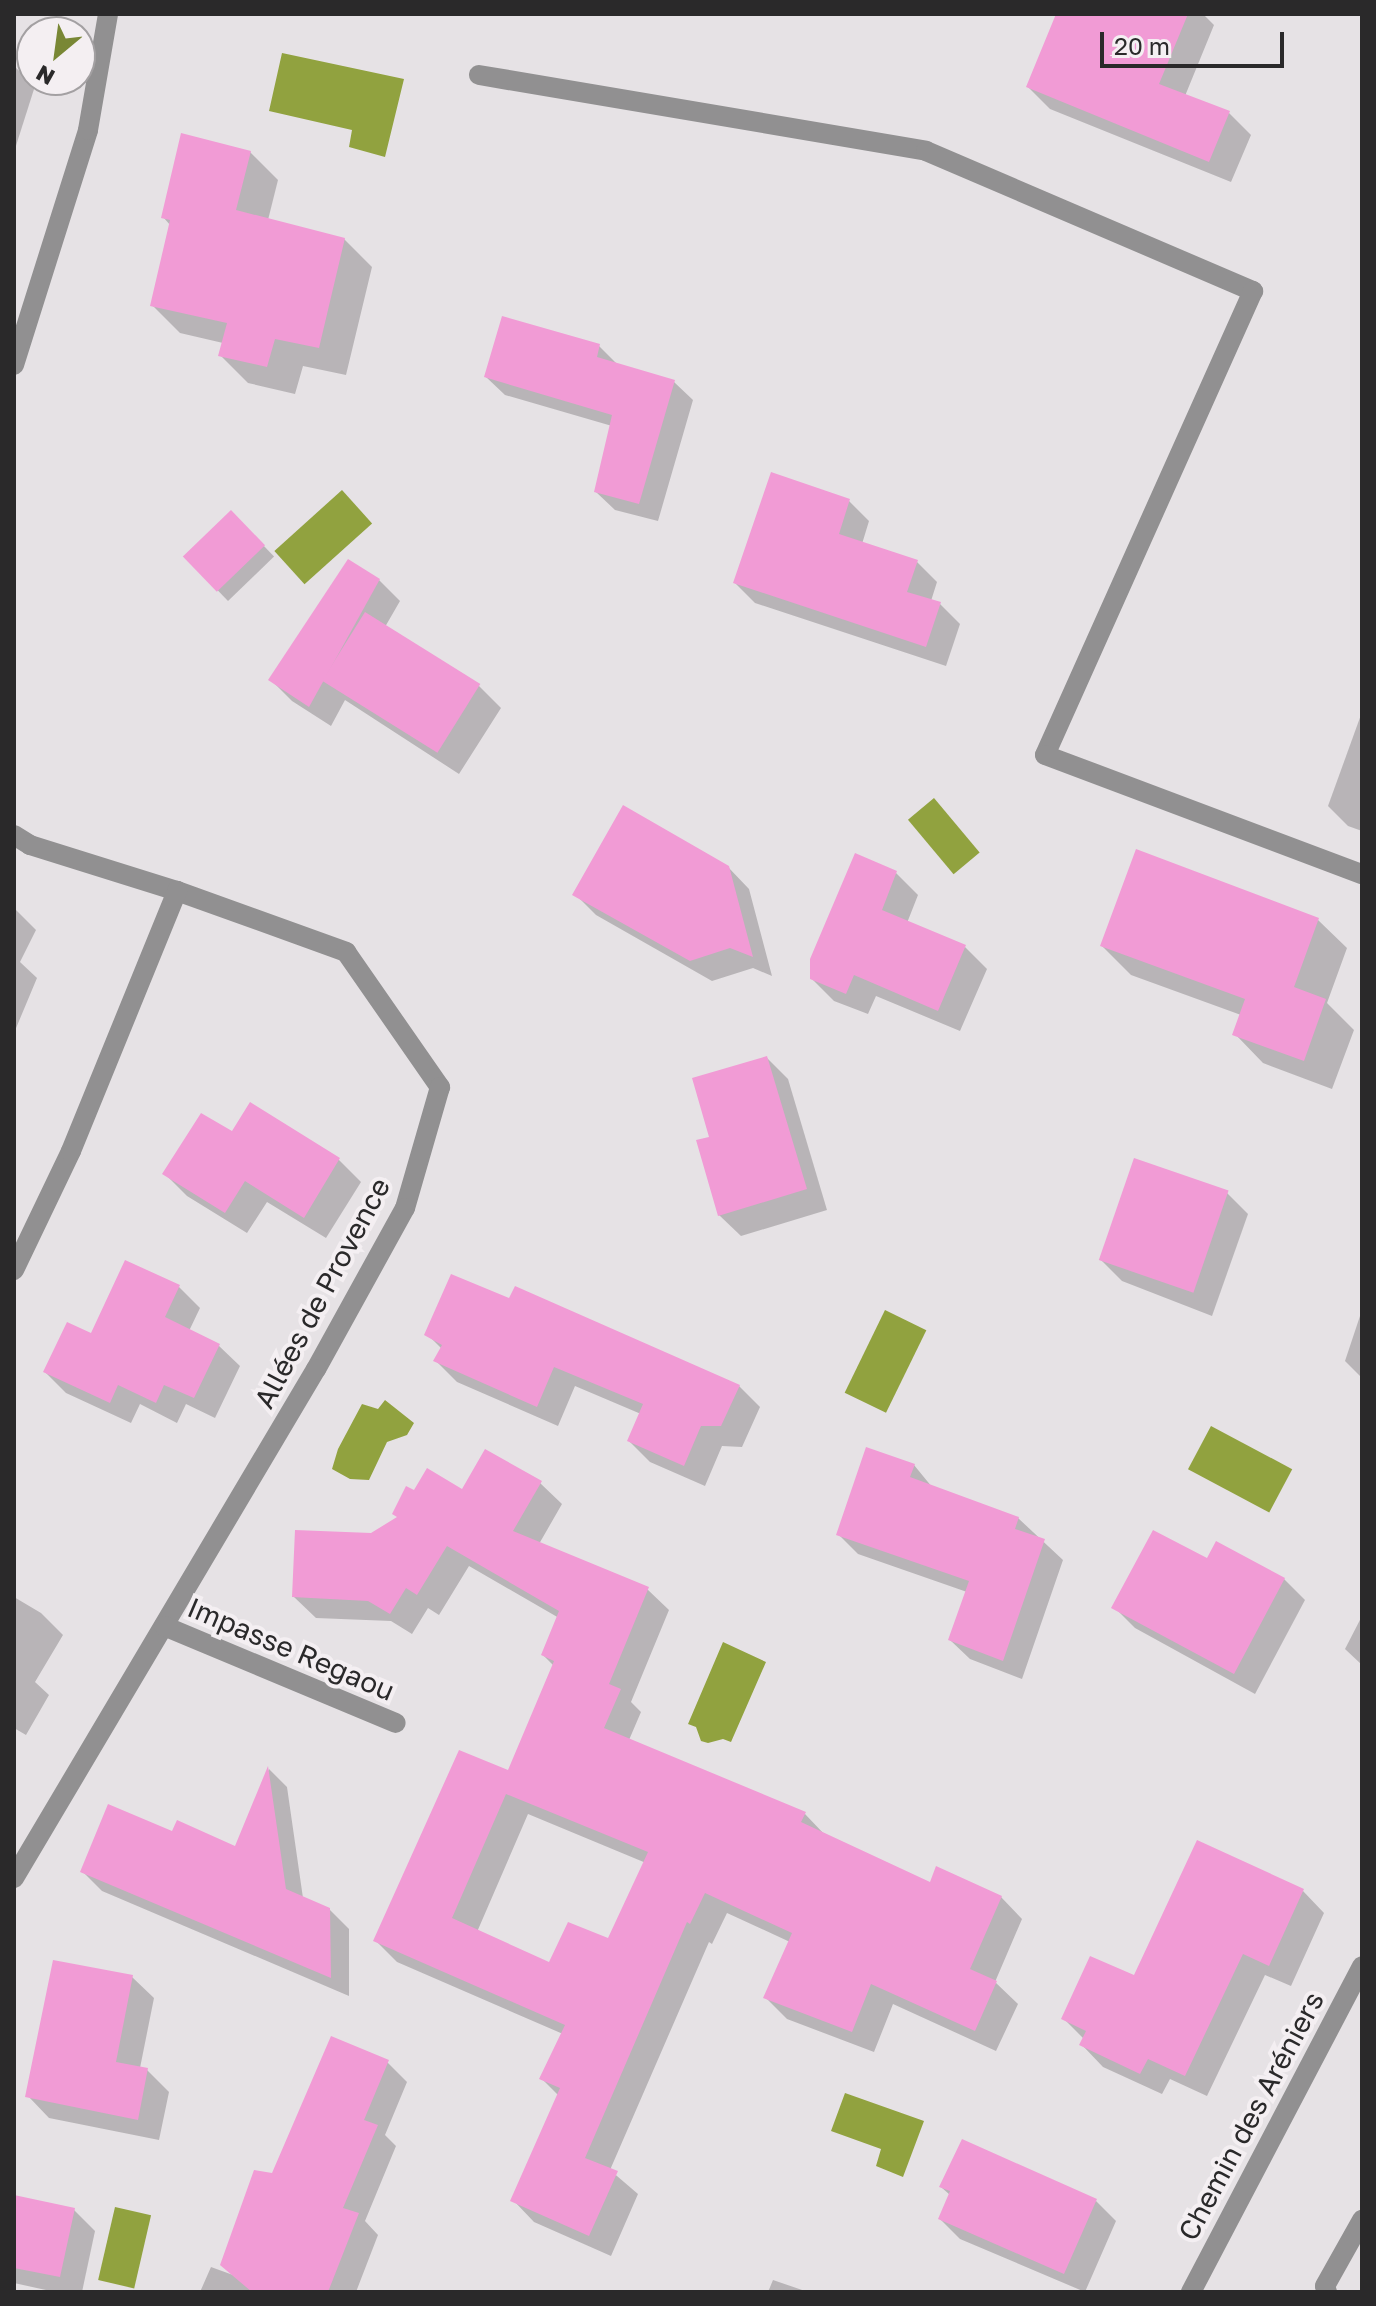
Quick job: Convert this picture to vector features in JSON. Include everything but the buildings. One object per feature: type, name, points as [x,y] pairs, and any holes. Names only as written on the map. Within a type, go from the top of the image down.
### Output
[{"type":"street","points":[[14,365],[88,130],[108,14]]},
{"type":"street","points":[[479,75],[926,151],[1253,291],[1045,755],[1362,874]]},
{"type":"street","name":"Allées de Provence","points":[[14,835],[30,845],[177,891],[346,952],[440,1087],[405,1208],[316,1369],[14,1878]]},
{"type":"street","points":[[14,1270],[71,1151],[177,891]]},
{"type":"street","name":"Impasse Regaou","points":[[164,1626],[396,1723]]},
{"type":"street","name":"Chemin des Aréniers","points":[[1191,2292],[1362,1966]]},
{"type":"street","points":[[1327,2292],[1325,2286],[1362,2220]]},
{"type":"shaded area","points":[[282,53],[404,79],[385,157],[349,147],[352,130],[269,111]]},
{"type":"shaded area","points":[[342,490],[372,523],[304,584],[274,551]]},
{"type":"shaded area","points":[[934,798],[980,852],[954,874],[908,820]]},
{"type":"shaded area","points":[[885,1310],[926,1330],[886,1413],[845,1393]]},
{"type":"shaded area","points":[[385,1400],[414,1423],[407,1435],[387,1442],[369,1480],[350,1479],[332,1469],[338,1449],[362,1404],[378,1409]]},
{"type":"shaded area","points":[[1211,1426],[1292,1469],[1269,1512],[1188,1469]]},
{"type":"shaded area","points":[[723,1642],[766,1662],[731,1742],[723,1739],[708,1743],[701,1741],[696,1727],[688,1724]]},
{"type":"shaded area","points":[[845,2093],[924,2121],[903,2177],[876,2166],[881,2149],[831,2131]]},
{"type":"shaded area","points":[[115,2207],[151,2215],[134,2288],[98,2280]]}]
